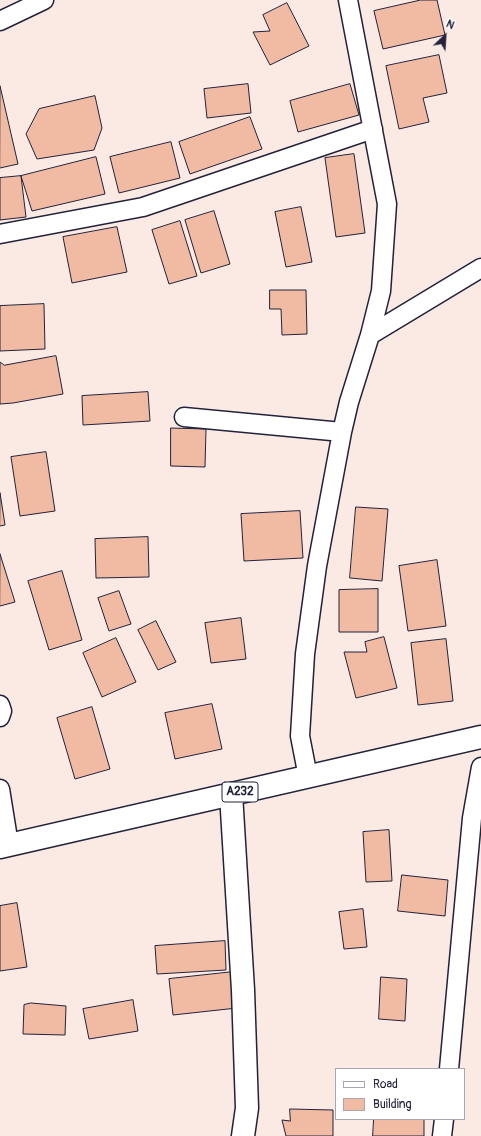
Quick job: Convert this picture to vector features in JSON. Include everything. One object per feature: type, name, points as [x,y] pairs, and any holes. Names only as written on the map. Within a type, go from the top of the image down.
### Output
[{"type":"main road","name":"A232","points":[[4,846],[481,737]]},
{"type":"main road","points":[[231,794],[244,998],[247,1108],[243,1136]]},
{"type":"street","points":[[0,21],[44,0]]},
{"type":"street","points":[[308,777],[300,736],[305,654],[317,566],[342,432],[349,402],[370,335],[381,291],[387,204],[348,0]]},
{"type":"street","points":[[0,234],[143,207],[373,129]]},
{"type":"street","points":[[370,335],[481,268]]},
{"type":"street","points":[[184,417],[342,432]]},
{"type":"street","points":[[0,704],[2,711],[0,717]]},
{"type":"street","points":[[449,1068],[472,818],[481,767]]},
{"type":"street","points":[[0,789],[4,846]]},
{"type":"street","points":[[442,1136],[444,1120]]},
{"type":"building","points":[[421,0],[437,0],[445,35],[383,49],[374,11]]},
{"type":"building","points":[[287,3],[309,46],[270,65],[253,32],[270,31],[263,15]]},
{"type":"building","points":[[439,55],[447,93],[423,98],[429,122],[399,129],[386,66]]},
{"type":"building","points":[[248,84],[251,113],[207,118],[204,89]]},
{"type":"building","points":[[350,84],[359,115],[298,132],[290,101]]},
{"type":"building","points":[[0,86],[18,164],[0,168]]},
{"type":"building","points":[[95,96],[102,128],[94,150],[37,159],[26,134],[39,109]]},
{"type":"building","points":[[250,117],[262,149],[190,174],[179,142]]},
{"type":"building","points":[[171,142],[180,178],[119,193],[110,157]]},
{"type":"building","points":[[354,154],[365,233],[336,237],[325,158]]},
{"type":"building","points":[[96,157],[105,194],[32,211],[21,176]]},
{"type":"building","points":[[21,176],[26,217],[0,220],[0,178]]},
{"type":"building","points":[[301,207],[312,262],[286,267],[275,212]]},
{"type":"building","points":[[214,211],[230,264],[201,273],[185,220]]},
{"type":"building","points":[[180,221],[197,276],[169,284],[152,230]]},
{"type":"building","points":[[117,227],[127,272],[72,283],[63,237]]},
{"type":"building","points":[[270,290],[306,290],[307,334],[282,335],[281,309],[270,309]]},
{"type":"building","points":[[44,304],[45,349],[0,351],[0,306]]},
{"type":"building","points":[[56,356],[63,394],[0,404],[0,362],[4,365]]},
{"type":"building","points":[[148,392],[150,421],[83,425],[82,396]]},
{"type":"building","points":[[171,428],[206,429],[205,467],[171,466]]},
{"type":"building","points":[[46,452],[55,511],[20,516],[11,457]]},
{"type":"building","points":[[0,493],[5,525],[0,526]]},
{"type":"building","points":[[356,507],[388,509],[382,581],[350,578]]},
{"type":"building","points":[[300,511],[303,558],[244,561],[241,514]]},
{"type":"building","points":[[148,537],[149,577],[96,578],[95,539]]},
{"type":"building","points":[[0,554],[15,602],[0,606]]},
{"type":"building","points":[[437,560],[446,626],[408,631],[399,566]]},
{"type":"building","points":[[62,571],[82,640],[49,650],[28,581]]},
{"type":"building","points":[[378,589],[378,632],[339,632],[339,590]]},
{"type":"building","points":[[119,591],[131,624],[109,631],[98,598]]},
{"type":"building","points":[[241,618],[246,659],[211,663],[205,623]]},
{"type":"building","points":[[156,621],[176,662],[158,670],[138,630]]},
{"type":"building","points":[[384,637],[397,688],[356,698],[344,652],[367,652],[365,642]]},
{"type":"building","points":[[116,638],[136,682],[102,697],[83,653]]},
{"type":"building","points":[[446,639],[453,701],[418,705],[411,643]]},
{"type":"building","points":[[212,704],[222,749],[175,759],[165,713]]},
{"type":"building","points":[[92,707],[110,769],[75,779],[57,718]]},
{"type":"building","points":[[389,830],[392,881],[366,882],[363,832]]},
{"type":"building","points":[[402,875],[448,880],[445,916],[398,911]]},
{"type":"building","points":[[17,903],[27,967],[0,971],[0,906]]},
{"type":"building","points":[[363,909],[367,947],[344,949],[339,912]]},
{"type":"building","points":[[225,941],[226,970],[157,974],[155,946]]},
{"type":"building","points":[[233,972],[237,1008],[173,1015],[169,979]]},
{"type":"building","points":[[381,977],[407,979],[405,1021],[379,1019]]},
{"type":"building","points":[[133,1000],[138,1031],[89,1039],[83,1009]]},
{"type":"building","points":[[31,1003],[66,1006],[65,1035],[23,1034],[24,1005]]},
{"type":"building","points":[[290,1109],[333,1110],[333,1136],[286,1136],[282,1120],[290,1121]]},
{"type":"building","points":[[374,1120],[424,1120],[424,1136],[373,1136]]}]
